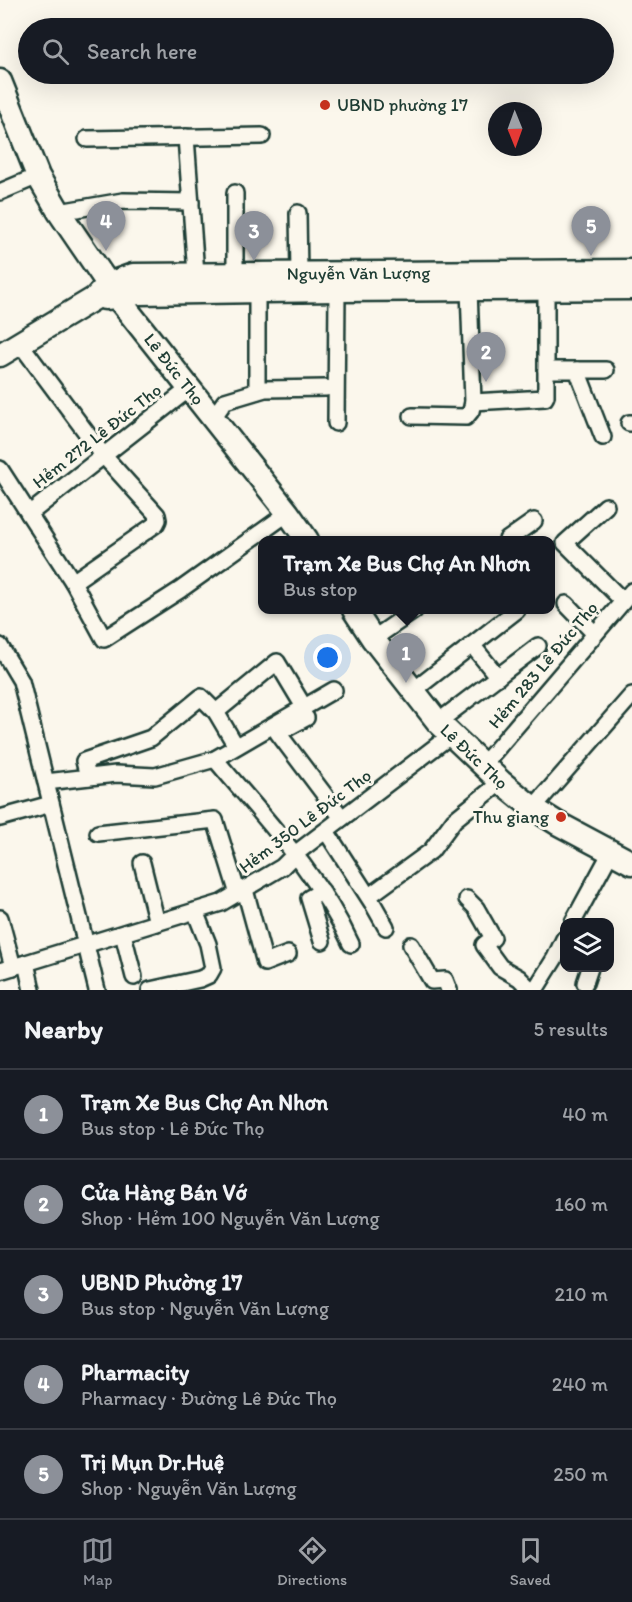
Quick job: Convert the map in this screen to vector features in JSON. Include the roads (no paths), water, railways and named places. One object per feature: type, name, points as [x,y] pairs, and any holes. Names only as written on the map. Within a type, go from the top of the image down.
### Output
[{"type":"street","name":"Lê Đức Thọ","points":[[0,81],[38,176],[106,293],[190,388],[304,536]]},
{"type":"street","points":[[87,139],[262,136]]},
{"type":"street","points":[[186,137],[196,274]]},
{"type":"street","points":[[0,192],[38,176]]},
{"type":"street","points":[[235,193],[235,274]]},
{"type":"street","points":[[59,212],[123,201],[191,202]]},
{"type":"street","points":[[298,213],[299,273]]},
{"type":"street","name":"Nguyễn Văn Lượng","points":[[9,349],[133,275],[632,271]]},
{"type":"street","points":[[473,402],[545,398],[546,288]]},
{"type":"street","name":"Nguyễn Văn Lượng","points":[[106,293],[632,288]]},
{"type":"street","points":[[412,416],[465,417],[471,411],[473,402],[469,289]]},
{"type":"street","points":[[336,423],[337,290]]},
{"type":"street","points":[[257,291],[257,391]]},
{"type":"street","points":[[9,349],[158,520],[156,524],[73,582]]},
{"type":"street","points":[[546,370],[606,370]]},
{"type":"street","points":[[577,370],[603,436]]},
{"type":"street","name":"Hẻm 272 Lê Đức Thọ","points":[[29,514],[190,388]]},
{"type":"street","points":[[213,418],[225,401],[257,391],[326,388]]},
{"type":"street","points":[[0,469],[73,582],[104,639],[180,590],[288,513]]},
{"type":"street","points":[[606,506],[565,543],[628,596]]},
{"type":"street","points":[[513,536],[534,521]]},
{"type":"street","name":"Hẻm 283 Lê Đức Thọ","points":[[483,765],[628,596]]},
{"type":"street","points":[[566,604],[595,634]]},
{"type":"street","name":"Lê Đức Thọ","points":[[357,614],[373,639],[444,728],[501,782],[533,808],[632,863]]},
{"type":"street","points":[[373,639],[408,614]]},
{"type":"street","points":[[413,691],[511,614]]},
{"type":"street","points":[[472,645],[498,677]]},
{"type":"street","points":[[0,646],[21,681],[97,990]]},
{"type":"street","name":"Hẻm 350 Lê Đức Thọ","points":[[13,967],[221,903],[242,892],[282,867],[295,854],[342,818],[498,677],[538,646]]},
{"type":"street","points":[[216,712],[277,662],[305,713]]},
{"type":"street","points":[[334,690],[278,734],[342,818]]},
{"type":"street","points":[[533,808],[632,695]]},
{"type":"street","points":[[88,777],[84,761],[151,738],[201,697],[216,712],[236,746]]},
{"type":"street","points":[[46,782],[116,774],[154,776],[215,759],[236,746],[305,713]]},
{"type":"street","points":[[215,759],[295,854],[327,898],[351,944]]},
{"type":"street","points":[[372,894],[432,851],[454,820],[501,782]]},
{"type":"street","points":[[0,818],[51,804]]},
{"type":"street","points":[[98,833],[216,820],[265,963],[288,954]]},
{"type":"street","points":[[326,831],[374,904],[386,927]]},
{"type":"street","points":[[575,918],[611,852]]},
{"type":"street","points":[[142,863],[157,923]]},
{"type":"street","points":[[322,891],[309,898],[322,941]]},
{"type":"street","points":[[467,899],[476,908],[493,938],[484,945],[500,966],[533,990],[560,947]]},
{"type":"street","points":[[150,990],[200,979],[209,975],[213,968],[208,944],[195,911]]},
{"type":"street","points":[[0,918],[13,967],[32,990]]},
{"type":"street","points":[[123,934],[134,977]]},
{"type":"street","points":[[411,945],[432,981],[445,980],[449,990]]},
{"type":"street","points":[[585,982],[589,972]]},
{"type":"place","name":"UBND phường 17","points":[[325,105]]},
{"type":"place","name":"Pharmacity","points":[[106,251]]},
{"type":"place","name":"Trị Mụn Dr.Huệ","points":[[591,256]]},
{"type":"place","name":"UBND Phường 17","points":[[254,261]]},
{"type":"place","name":"Cửa Hàng Bán Vớ","points":[[486,382]]},
{"type":"place","name":"Trạm Xe Bus Chợ An Nhơn","points":[[406,683]]},
{"type":"place","name":"Thu giang","points":[[561,817]]}]
